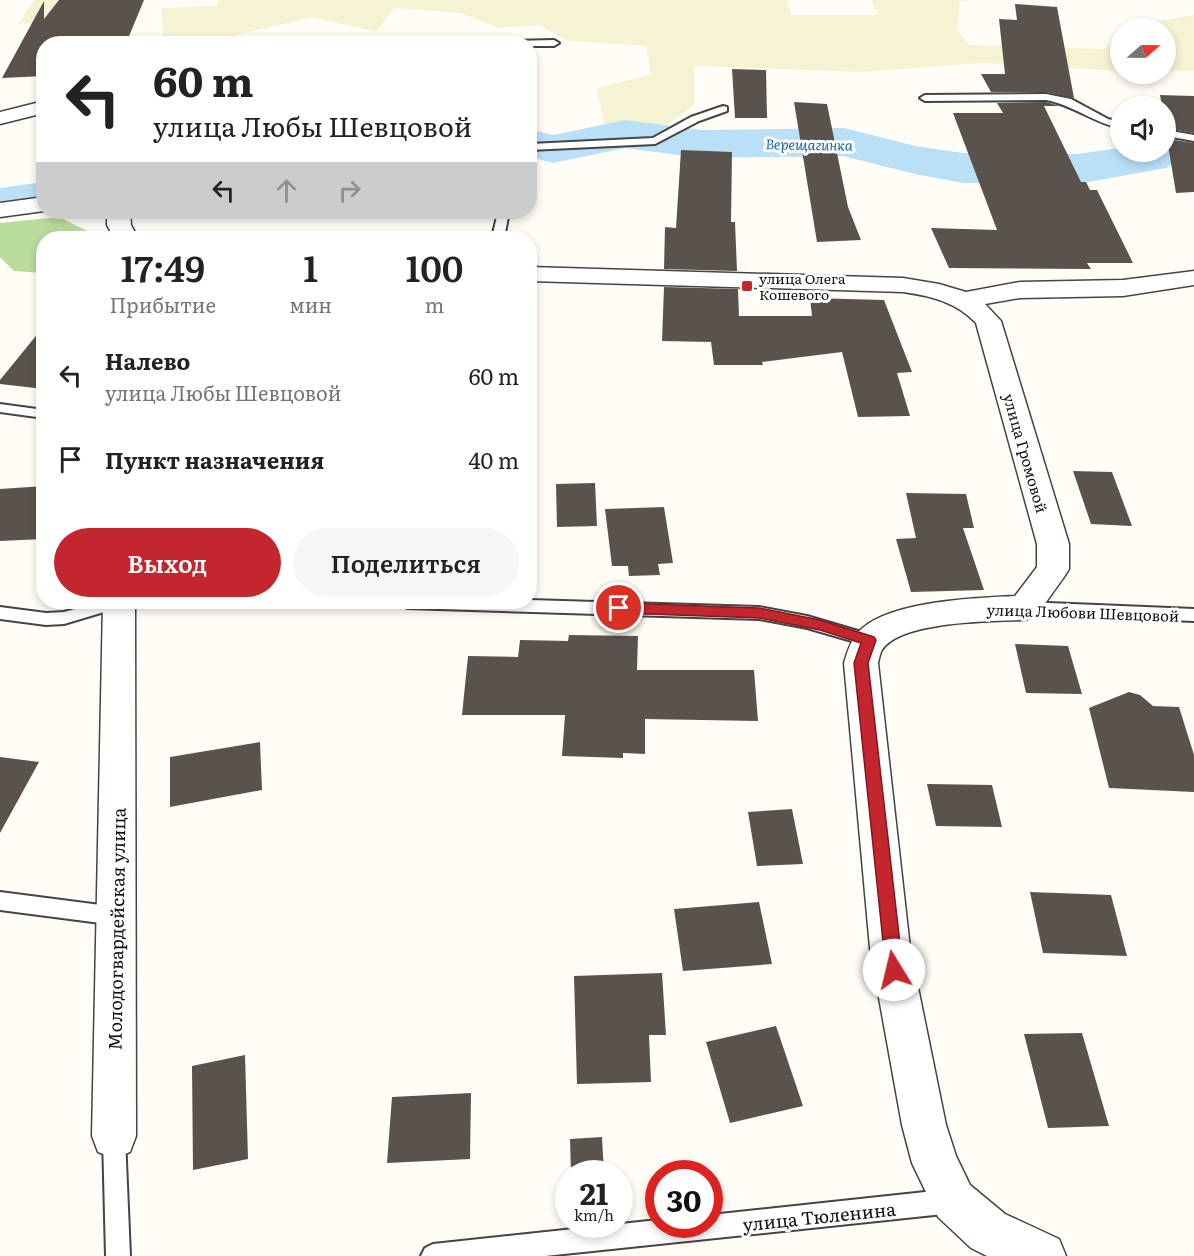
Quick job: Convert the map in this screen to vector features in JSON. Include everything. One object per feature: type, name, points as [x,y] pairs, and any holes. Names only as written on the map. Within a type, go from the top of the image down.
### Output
[{"type":"street","points":[[0,118],[36,109]]},
{"type":"street","points":[[0,210],[36,205]]},
{"type":"street","points":[[537,274],[903,285],[949,292],[965,300],[1020,290],[1114,288],[1194,278]]},
{"type":"street","name":"улица Громовой","points":[[965,300],[979,309],[988,321],[1053,544],[1053,569],[1024,608]]},
{"type":"street","name":"улица Любови Шевцовой","points":[[869,640],[886,629],[907,620],[967,610],[1024,608]]},
{"type":"street","name":"Молодогвардейская улица","points":[[114,1136],[119,609]]},
{"type":"street","points":[[869,640],[861,663],[890,948],[924,1125],[935,1163],[954,1201],[988,1231],[1030,1253],[1042,1256]]},
{"type":"lane","points":[[537,43],[554,43]]},
{"type":"lane","points":[[925,98],[1046,97],[1067,101],[1110,122]]},
{"type":"lane","points":[[537,147],[655,141],[695,118],[723,110]]},
{"type":"lane","points":[[1176,135],[1194,138]]},
{"type":"lane","points":[[0,408],[36,413]]},
{"type":"lane","points":[[537,606],[759,613],[807,622],[869,640]]},
{"type":"lane","name":"улица Любови Шевцовой","points":[[1024,608],[1194,615]]},
{"type":"lane","points":[[0,613],[46,619],[64,618],[95,609]]},
{"type":"lane","points":[[0,901],[116,916]]},
{"type":"lane","name":"Молодогвардейская улица","points":[[114,1136],[118,1256]]},
{"type":"lane","name":"улица Тюленина","points":[[433,1256],[954,1201]]},
{"type":"shaded area","points":[[34,0],[78,0],[117,24],[18,24]]},
{"type":"shaded area","points":[[219,0],[787,0],[792,15],[878,15],[871,0],[980,0],[960,1],[957,29],[969,45],[1104,49],[1110,44],[1110,70],[983,63],[862,72],[694,66],[694,105],[664,127],[605,125],[596,88],[651,75],[646,46],[568,41],[539,25],[498,28],[461,13],[394,8],[376,32],[313,17],[234,36],[163,36],[162,8],[216,6]]},
{"type":"shaded area","points":[[1194,15],[1194,71],[1176,71],[1176,18]]},
{"type":"green space","points":[[63,219],[87,231],[36,231],[36,273],[14,271],[0,257],[0,223]]},
{"type":"building","points":[[59,0],[144,0],[129,36],[36,36],[36,76],[2,78],[44,1],[44,19]]},
{"type":"building","points":[[1015,4],[1057,7],[1074,98],[1046,92],[991,92],[981,74],[1005,74],[999,19],[1017,20]]},
{"type":"building","points":[[732,69],[766,70],[767,118],[735,118]]},
{"type":"building","points":[[1160,95],[1194,96],[1194,133],[1176,130],[1176,96]]},
{"type":"building","points":[[794,102],[827,104],[848,207],[861,240],[817,242]]},
{"type":"building","points":[[1046,102],[1059,106],[1044,106],[1081,182],[1086,182],[1090,190],[1097,190],[1133,263],[1087,263],[1091,269],[949,268],[931,228],[997,230],[953,113],[1003,113],[997,103]]},
{"type":"building","points":[[1176,140],[1194,143],[1194,192],[1176,193],[1171,162],[1176,162]]},
{"type":"building","points":[[681,150],[732,152],[731,222],[735,222],[737,271],[664,269],[665,227],[676,228]]},
{"type":"building","points":[[664,287],[738,289],[739,316],[812,316],[810,298],[884,300],[912,372],[897,373],[910,416],[858,417],[842,352],[762,362],[763,365],[714,365],[711,342],[662,341]]},
{"type":"building","points":[[36,336],[36,388],[0,384],[0,380]]},
{"type":"building","points":[[1073,471],[1112,472],[1132,526],[1091,524]]},
{"type":"building","points":[[595,483],[597,526],[557,527],[556,484]]},
{"type":"building","points":[[36,487],[36,539],[0,541],[0,489]]},
{"type":"building","points":[[906,493],[966,494],[974,528],[963,528],[984,590],[911,592],[896,539],[916,538]]},
{"type":"building","points":[[664,507],[673,563],[658,564],[660,575],[629,576],[628,566],[612,566],[605,509]]},
{"type":"building","points":[[569,635],[638,636],[637,670],[754,670],[758,721],[645,719],[645,754],[623,753],[623,758],[562,756],[565,715],[462,715],[468,656],[518,657],[520,640],[568,641]]},
{"type":"building","points":[[1015,644],[1068,646],[1082,694],[1026,693]]},
{"type":"building","points":[[1129,692],[1140,695],[1153,706],[1179,707],[1194,755],[1194,792],[1109,788],[1089,708]]},
{"type":"building","points":[[260,742],[262,790],[170,807],[170,757]]},
{"type":"building","points":[[0,757],[39,762],[0,833]]},
{"type":"building","points":[[927,784],[992,785],[1002,827],[936,826]]},
{"type":"building","points":[[792,809],[803,864],[757,866],[748,812]]},
{"type":"building","points":[[1030,892],[1111,895],[1127,956],[1043,953]]},
{"type":"building","points":[[759,902],[772,964],[683,971],[674,909]]},
{"type":"building","points":[[662,973],[666,1035],[649,1035],[651,1082],[577,1084],[574,976]]},
{"type":"building","points":[[776,1026],[803,1106],[730,1123],[706,1042]]},
{"type":"building","points":[[1082,1033],[1109,1126],[1048,1128],[1024,1034]]},
{"type":"building","points":[[245,1055],[248,1159],[193,1170],[192,1066]]},
{"type":"building","points":[[471,1093],[470,1159],[387,1163],[392,1097]]},
{"type":"building","points":[[602,1137],[603,1160],[571,1160],[570,1139]]},
{"type":"waterway","name":"Верещагинка","points":[[537,145],[553,149],[625,134],[702,144],[844,142],[915,160],[963,168],[1077,169],[1123,162]]},
{"type":"waterway","name":"Верещагинка","points":[[0,203],[36,198]]},
{"type":"place","name":"улица Олега Кошевого","points":[[747,286]]},
{"type":"route","points":[[619,608],[759,613],[834,628],[869,640],[861,663],[894,970]]}]
